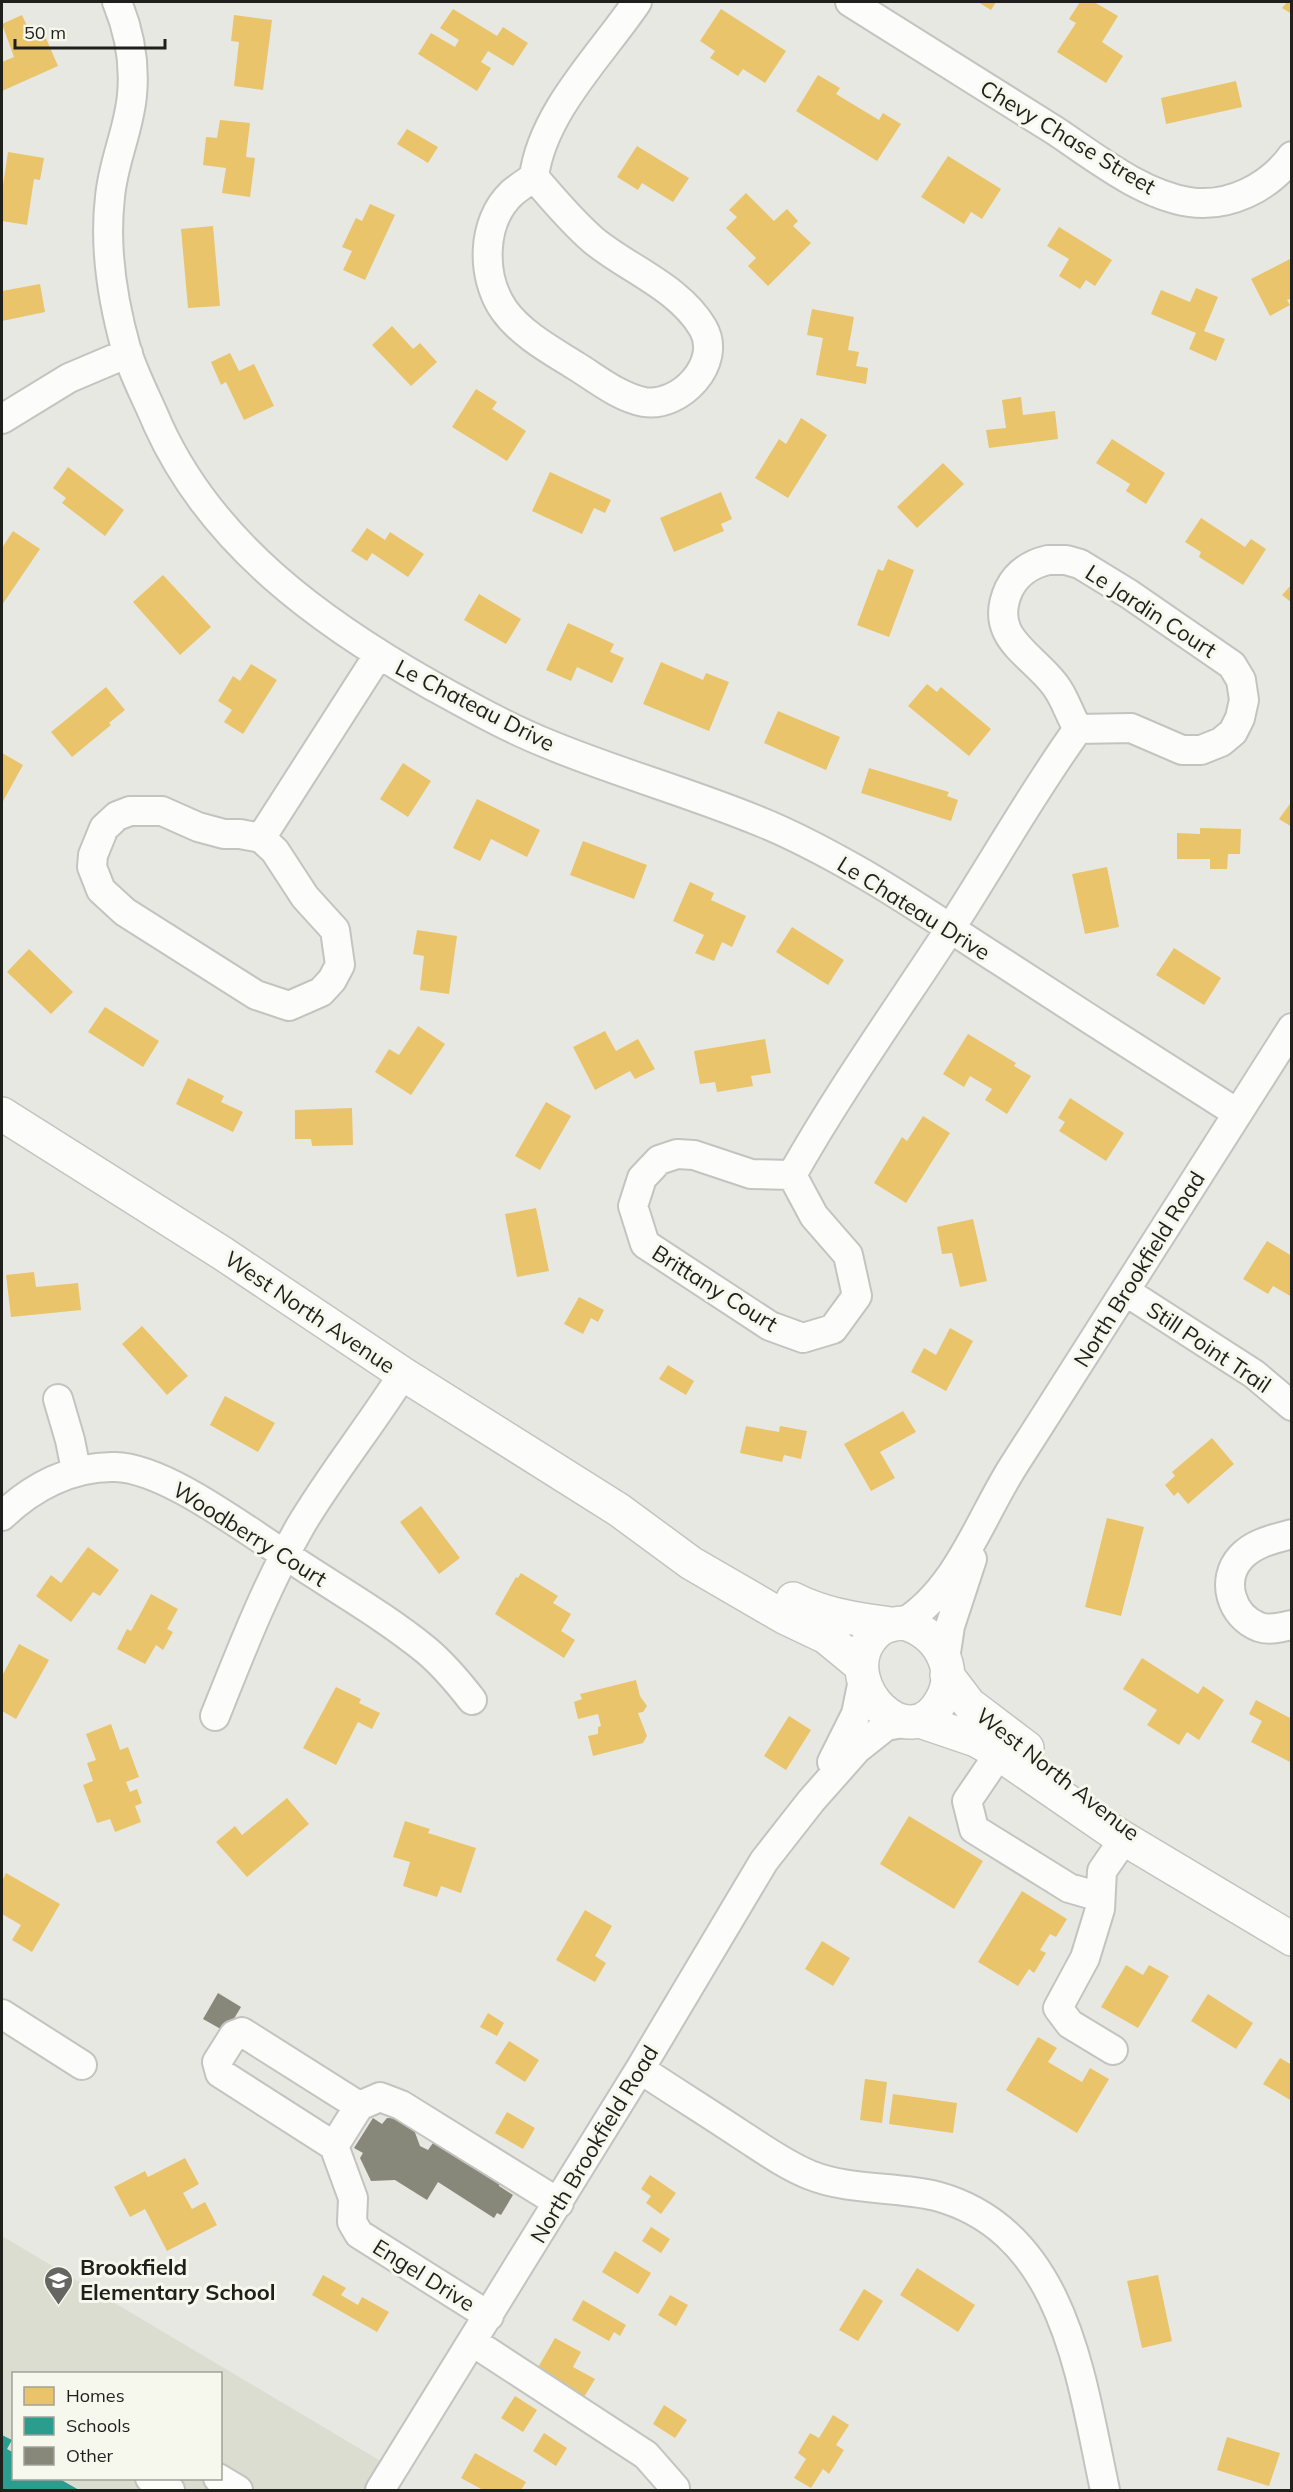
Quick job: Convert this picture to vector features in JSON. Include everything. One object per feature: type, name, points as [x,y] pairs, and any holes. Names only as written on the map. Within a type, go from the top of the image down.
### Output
[{"type":"main road","name":"West North Avenue","points":[[2,1114],[222,1253],[403,1374],[619,1510],[691,1563],[784,1617],[826,1636],[862,1673]]},
{"type":"main road","name":"West North Avenue","points":[[619,1510],[801,1603],[844,1618],[896,1624]]},
{"type":"main road","points":[[896,1624],[920,1629],[932,1638],[939,1646],[946,1667],[947,1686],[943,1699],[936,1710],[912,1722],[888,1715],[872,1698],[862,1673],[866,1645],[874,1633],[896,1624]]},
{"type":"main road","name":"West North Avenue","points":[[946,1667],[969,1704],[981,1715],[1065,1774],[1175,1868]]},
{"type":"main road","name":"West North Avenue","points":[[912,1722],[976,1740],[1124,1839],[1292,1939]]},
{"type":"street","name":"Le Chateau Drive","points":[[117,2],[128,32],[132,53],[132,98],[114,170],[108,223],[112,280],[128,353],[177,463],[205,504],[232,537],[287,590],[379,654],[461,702],[542,742],[764,823],[855,869],[951,927],[1237,1113]]},
{"type":"street","points":[[534,177],[593,240],[673,295],[694,315],[704,330],[707,348],[703,368],[693,382],[679,395],[664,402],[645,402],[627,396],[564,359],[516,324],[505,311],[495,296],[487,259],[489,239],[496,216],[511,194],[534,177],[536,161],[557,114],[637,2]]},
{"type":"street","name":"Chevy Chase Street","points":[[850,2],[1115,169],[1167,197],[1200,203],[1222,201],[1246,194],[1272,178],[1292,156]]},
{"type":"street","points":[[2,419],[69,378],[128,353]]},
{"type":"street","name":"Le Jardin Court","points":[[1048,560],[1080,564],[1129,594],[1221,655],[1232,665],[1241,680],[1244,700],[1240,718],[1233,732],[1221,742],[1202,750],[1182,750],[1131,728],[1078,729],[1058,689],[1022,653],[1012,640],[1005,625],[1003,609],[1011,585],[1035,563],[1048,560]]},
{"type":"street","points":[[261,838],[379,654]]},
{"type":"street","points":[[792,1175],[885,1026],[951,927],[1000,846],[1078,729]]},
{"type":"street","points":[[130,811],[162,811],[198,827],[224,834],[261,838],[275,851],[305,897],[335,930],[340,964],[332,980],[321,992],[289,1006],[256,995],[125,912],[102,890],[92,867],[93,855],[104,828],[117,816],[130,811]]},
{"type":"street","name":"North Brookfield Road","points":[[896,1624],[918,1614],[932,1600],[953,1571],[1006,1478],[1292,1028]]},
{"type":"street","name":"Brittany Court","points":[[677,1154],[694,1155],[751,1174],[792,1175],[814,1216],[848,1255],[857,1296],[833,1329],[803,1338],[770,1326],[645,1244],[633,1206],[642,1178],[659,1160],[677,1154]]},
{"type":"street","name":"Still Point Trail","points":[[1125,1291],[1254,1374],[1292,1406]]},
{"type":"street","points":[[214,1716],[256,1614],[285,1555],[303,1523],[403,1374]]},
{"type":"street","points":[[58,1399],[76,1470]]},
{"type":"street","name":"Woodberry Court","points":[[2,1516],[22,1496],[76,1470],[116,1467],[146,1472],[175,1486],[365,1607],[426,1650],[456,1678],[472,1700]]},
{"type":"street","name":"North Brookfield Road","points":[[946,1667],[950,1626],[987,1511]]},
{"type":"street","points":[[1292,1534],[1266,1541],[1240,1558],[1231,1573],[1234,1607],[1246,1619],[1259,1627],[1271,1629],[1292,1625]]},
{"type":"street","name":"North Brookfield Road","points":[[811,1801],[848,1734],[860,1699],[862,1673]]},
{"type":"street","name":"North Brookfield Road","points":[[380,2490],[559,2203],[764,1861],[811,1801],[873,1734],[886,1726],[912,1722]]},
{"type":"street","points":[[999,1754],[967,1801],[974,1829],[1070,1888],[1100,1897]]},
{"type":"street","points":[[1113,2050],[1070,2024],[1058,2008],[1085,1958],[1100,1909],[1102,1871],[1124,1839]]},
{"type":"street","points":[[2,2014],[82,2065]]},
{"type":"street","points":[[359,2106],[242,2032],[234,2036],[217,2062],[220,2073],[334,2146],[359,2106],[380,2097],[401,2105],[559,2203]]},
{"type":"street","points":[[640,2069],[784,2163],[811,2175],[835,2182],[936,2196],[958,2204],[1005,2234],[1027,2254],[1044,2279],[1058,2308],[1070,2341],[1084,2395],[1105,2490]]},
{"type":"street","name":"Engel Drive","points":[[334,2146],[353,2198],[352,2222],[359,2234],[489,2316]]},
{"type":"street","points":[[473,2342],[646,2455],[675,2488]]},
{"type":"street","points":[[153,2480],[170,2490]]},
{"type":"street","points":[[222,2480],[238,2490]]},
{"type":"shaded area","name":"Brookfield Elementary School","points":[[2,2236],[384,2463],[367,2490],[2,2490]]},
{"type":"building: Homes","points":[[978,2],[996,2],[991,10]]},
{"type":"building: Homes","points":[[1080,2],[1094,2],[1118,16],[1102,42],[1123,56],[1106,83],[1057,52],[1076,23],[1069,19]]},
{"type":"building: Homes","points":[[1287,2],[1292,2],[1292,14],[1282,8]]},
{"type":"building: Homes","points":[[453,9],[497,36],[503,27],[528,43],[513,66],[488,51],[481,62],[491,68],[477,91],[418,54],[431,33],[455,47],[459,40],[440,28]]},
{"type":"building: Homes","points":[[721,9],[786,51],[765,83],[743,69],[738,76],[710,58],[715,51],[700,41]]},
{"type":"building: Homes","points":[[22,15],[34,41],[45,36],[58,66],[2,91],[2,62],[14,57],[2,24]]},
{"type":"building: Homes","points":[[234,15],[272,20],[263,90],[234,86],[239,42],[231,41]]},
{"type":"building: Homes","points":[[818,75],[840,88],[836,94],[879,120],[883,113],[901,124],[877,161],[796,111]]},
{"type":"building: Homes","points":[[1236,81],[1242,107],[1166,124],[1161,98]]},
{"type":"building: Homes","points":[[220,120],[250,123],[246,157],[255,158],[250,197],[222,193],[226,168],[203,165],[206,137],[217,138]]},
{"type":"building: Homes","points":[[407,129],[438,147],[428,163],[397,144]]},
{"type":"building: Homes","points":[[637,146],[689,178],[673,202],[642,183],[638,190],[617,177]]},
{"type":"building: Homes","points":[[8,152],[44,158],[40,180],[34,179],[27,225],[2,221],[2,192]]},
{"type":"building: Homes","points":[[948,156],[1001,189],[982,219],[971,212],[964,224],[921,197]]},
{"type":"building: Homes","points":[[746,193],[774,221],[787,209],[798,221],[793,226],[811,243],[768,286],[748,266],[756,258],[726,228],[737,217],[729,210]]},
{"type":"building: Homes","points":[[370,204],[395,215],[365,280],[343,270],[352,251],[342,247],[356,218],[362,221]]},
{"type":"building: Homes","points":[[213,226],[220,306],[188,308],[181,229]]},
{"type":"building: Homes","points":[[1059,227],[1112,260],[1095,286],[1086,280],[1080,289],[1059,276],[1069,259],[1047,246]]},
{"type":"building: Homes","points":[[1292,258],[1292,298],[1287,300],[1290,305],[1270,316],[1251,279]]},
{"type":"building: Homes","points":[[40,284],[45,312],[2,321],[2,291]]},
{"type":"building: Homes","points":[[1196,288],[1218,297],[1204,331],[1225,339],[1216,361],[1189,349],[1196,333],[1151,314],[1161,290],[1190,302]]},
{"type":"building: Homes","points":[[812,309],[854,317],[848,350],[859,352],[856,366],[868,368],[866,384],[816,375],[823,338],[807,335]]},
{"type":"building: Homes","points":[[392,326],[413,349],[420,343],[437,362],[411,386],[372,345]]},
{"type":"building: Homes","points":[[230,353],[239,371],[254,364],[274,406],[244,420],[226,382],[221,385],[211,362]]},
{"type":"building: Homes","points":[[476,389],[497,402],[492,409],[526,431],[507,461],[452,427]]},
{"type":"building: Homes","points":[[1021,397],[1023,415],[1055,411],[1058,439],[989,448],[986,430],[1006,428],[1002,400]]},
{"type":"building: Homes","points":[[801,418],[827,435],[788,498],[755,478],[779,439],[786,444]]},
{"type":"building: Homes","points":[[1112,439],[1165,473],[1146,504],[1126,491],[1130,484],[1096,463]]},
{"type":"building: Homes","points":[[943,463],[964,484],[917,528],[897,507]]},
{"type":"building: Homes","points":[[68,467],[124,510],[105,536],[62,503],[66,498],[53,488]]},
{"type":"building: Homes","points":[[550,472],[611,500],[605,513],[594,508],[582,534],[532,511]]},
{"type":"building: Homes","points":[[721,492],[732,519],[721,524],[724,531],[674,552],[660,518]]},
{"type":"building: Homes","points":[[1201,518],[1245,547],[1251,539],[1266,549],[1243,585],[1199,557],[1201,552],[1185,542]]},
{"type":"building: Homes","points":[[367,528],[385,540],[390,532],[424,554],[408,577],[372,553],[367,561],[351,551]]},
{"type":"building: Homes","points":[[13,531],[40,549],[2,605],[2,548]]},
{"type":"building: Homes","points":[[888,559],[914,570],[889,637],[857,625],[878,569],[883,571]]},
{"type":"building: Homes","points":[[163,575],[211,627],[180,655],[133,602]]},
{"type":"building: Homes","points":[[1292,584],[1292,603],[1282,595]]},
{"type":"building: Homes","points":[[479,594],[521,619],[506,644],[464,620]]},
{"type":"building: Homes","points":[[568,623],[614,644],[610,652],[624,658],[612,683],[577,667],[571,681],[546,670]]},
{"type":"building: Homes","points":[[661,662],[703,680],[706,673],[729,682],[709,731],[643,704]]},
{"type":"building: Homes","points":[[251,664],[277,680],[243,734],[224,722],[232,710],[218,701],[233,676],[240,681]]},
{"type":"building: Homes","points":[[927,684],[937,692],[941,687],[991,729],[969,756],[908,706]]},
{"type":"building: Homes","points":[[106,687],[125,710],[109,723],[111,725],[72,757],[51,732]]},
{"type":"building: Homes","points":[[778,711],[840,737],[826,770],[764,743]]},
{"type":"building: Homes","points":[[2,753],[23,765],[2,803]]},
{"type":"building: Homes","points":[[403,763],[431,781],[408,817],[380,799]]},
{"type":"building: Homes","points":[[869,768],[949,792],[947,796],[958,800],[951,821],[861,793]]},
{"type":"building: Homes","points":[[477,799],[540,830],[527,857],[491,839],[480,861],[453,848]]},
{"type":"building: Homes","points":[[1292,801],[1292,827],[1279,819]]},
{"type":"building: Homes","points":[[1200,828],[1241,829],[1240,854],[1228,854],[1227,869],[1210,869],[1210,859],[1177,859],[1177,833],[1200,834]]},
{"type":"building: Homes","points":[[583,841],[647,865],[634,899],[570,875]]},
{"type":"building: Homes","points":[[1107,867],[1119,927],[1085,934],[1072,874]]},
{"type":"building: Homes","points":[[690,882],[714,893],[711,900],[746,916],[732,947],[722,942],[714,961],[695,953],[704,935],[673,921]]},
{"type":"building: Homes","points":[[792,927],[844,960],[828,985],[776,952]]},
{"type":"building: Homes","points":[[417,930],[457,936],[449,994],[420,990],[424,956],[413,954]]},
{"type":"building: Homes","points":[[1174,948],[1221,978],[1204,1005],[1156,975]]},
{"type":"building: Homes","points":[[29,949],[73,992],[51,1014],[7,972]]},
{"type":"building: Homes","points":[[105,1007],[159,1041],[143,1067],[88,1032]]},
{"type":"building: Homes","points":[[418,1026],[445,1044],[411,1095],[375,1072],[389,1049],[399,1055]]},
{"type":"building: Homes","points":[[605,1031],[616,1051],[638,1039],[655,1069],[635,1079],[630,1071],[595,1090],[573,1047]]},
{"type":"building: Homes","points":[[968,1034],[1016,1063],[1014,1066],[1031,1076],[1007,1114],[985,1100],[992,1089],[970,1076],[964,1087],[943,1074]]},
{"type":"building: Homes","points":[[765,1039],[771,1073],[751,1076],[753,1086],[717,1092],[715,1082],[700,1084],[694,1051]]},
{"type":"building: Homes","points":[[188,1078],[224,1096],[221,1102],[243,1112],[233,1132],[176,1104]]},
{"type":"building: Homes","points":[[1070,1098],[1124,1133],[1106,1161],[1059,1131],[1065,1122],[1058,1118]]},
{"type":"building: Homes","points":[[546,1102],[571,1116],[540,1170],[515,1156]]},
{"type":"building: Homes","points":[[352,1108],[353,1145],[312,1146],[311,1139],[295,1139],[295,1110]]},
{"type":"building: Homes","points":[[923,1116],[950,1133],[906,1203],[874,1183],[902,1137],[907,1141]]},
{"type":"building: Homes","points":[[536,1208],[549,1271],[517,1277],[505,1214]]},
{"type":"building: Homes","points":[[973,1219],[987,1281],[960,1287],[952,1253],[942,1254],[937,1227]]},
{"type":"building: Homes","points":[[1267,1241],[1292,1256],[1292,1297],[1273,1286],[1268,1294],[1243,1279]]},
{"type":"building: Homes","points":[[34,1272],[36,1287],[78,1283],[81,1310],[11,1317],[6,1275]]},
{"type":"building: Homes","points":[[579,1297],[604,1310],[598,1322],[591,1318],[583,1334],[564,1324]]},
{"type":"building: Homes","points":[[142,1326],[188,1376],[167,1395],[122,1344]]},
{"type":"building: Homes","points":[[950,1328],[973,1341],[946,1391],[911,1372],[924,1348],[936,1355]]},
{"type":"building: Homes","points":[[668,1365],[694,1381],[686,1395],[659,1379]]},
{"type":"building: Homes","points":[[225,1396],[275,1423],[258,1452],[210,1425]]},
{"type":"building: Homes","points":[[903,1411],[916,1432],[880,1452],[895,1478],[871,1491],[844,1444]]},
{"type":"building: Homes","points":[[746,1426],[779,1432],[780,1426],[807,1431],[801,1459],[784,1455],[782,1462],[740,1453]]},
{"type":"building: Homes","points":[[1212,1438],[1234,1464],[1188,1504],[1178,1492],[1174,1496],[1165,1485],[1175,1476],[1172,1472]]},
{"type":"building: Homes","points":[[421,1506],[460,1558],[439,1574],[400,1522]]},
{"type":"building: Homes","points":[[1107,1518],[1144,1527],[1121,1616],[1085,1607]]},
{"type":"building: Homes","points":[[88,1547],[119,1570],[100,1596],[93,1592],[71,1622],[36,1596],[51,1575],[61,1583]]},
{"type":"building: Homes","points":[[521,1573],[558,1596],[553,1603],[571,1614],[561,1631],[575,1640],[564,1658],[495,1614],[516,1577],[518,1578]]},
{"type":"building: Homes","points":[[151,1594],[178,1609],[167,1629],[173,1632],[163,1650],[156,1645],[145,1664],[117,1649],[127,1629],[131,1631]]},
{"type":"building: Homes","points":[[19,1644],[49,1660],[16,1719],[2,1711],[2,1676]]},
{"type":"building: Homes","points":[[1142,1658],[1198,1694],[1203,1686],[1224,1700],[1199,1740],[1187,1732],[1179,1745],[1147,1725],[1157,1710],[1123,1689]]},
{"type":"building: Homes","points":[[636,1680],[640,1696],[647,1706],[643,1712],[638,1713],[647,1736],[643,1743],[593,1756],[588,1736],[598,1734],[598,1727],[601,1726],[598,1714],[578,1719],[574,1702],[582,1699],[580,1694]]},
{"type":"building: Homes","points":[[336,1687],[361,1699],[359,1703],[380,1713],[372,1729],[358,1722],[336,1765],[303,1748]]},
{"type":"building: Homes","points":[[1256,1700],[1292,1719],[1292,1763],[1251,1742],[1262,1721],[1249,1714]]},
{"type":"building: Homes","points":[[789,1716],[811,1730],[786,1770],[764,1756]]},
{"type":"building: Homes","points":[[111,1724],[120,1750],[128,1747],[139,1777],[126,1782],[130,1792],[137,1789],[142,1803],[135,1806],[141,1822],[115,1832],[110,1819],[97,1823],[83,1785],[93,1781],[87,1763],[96,1760],[86,1734]]},
{"type":"building: Homes","points":[[287,1798],[309,1824],[247,1877],[216,1842],[235,1826],[242,1835]]},
{"type":"building: Homes","points":[[909,1816],[983,1861],[954,1909],[880,1864]]},
{"type":"building: Homes","points":[[405,1821],[430,1829],[428,1833],[476,1848],[461,1893],[441,1886],[437,1897],[403,1886],[410,1862],[393,1857]]},
{"type":"building: Homes","points":[[6,1873],[60,1904],[32,1952],[12,1940],[21,1925],[2,1914],[2,1881]]},
{"type":"building: Homes","points":[[1022,1891],[1067,1919],[1056,1937],[1050,1934],[1040,1950],[1046,1953],[1034,1973],[1029,1969],[1018,1986],[978,1962]]},
{"type":"building: Homes","points":[[585,1910],[612,1926],[595,1956],[606,1963],[595,1982],[556,1960]]},
{"type":"building: Homes","points":[[822,1941],[850,1958],[833,1986],[805,1969]]},
{"type":"building: Homes","points":[[1126,1965],[1143,1975],[1149,1965],[1169,1976],[1138,2028],[1101,2007]]},
{"type":"building: Homes","points":[[1208,1994],[1253,2023],[1236,2049],[1191,2021]]},
{"type":"building: Homes","points":[[488,2013],[504,2023],[497,2036],[480,2027]]},
{"type":"building: Homes","points":[[1038,2037],[1057,2048],[1048,2062],[1082,2082],[1090,2068],[1109,2079],[1077,2133],[1006,2090]]},
{"type":"building: Homes","points":[[509,2041],[539,2060],[525,2082],[495,2063]]},
{"type":"building: Homes","points":[[1280,2058],[1292,2065],[1292,2101],[1263,2084]]},
{"type":"building: Homes","points":[[865,2079],[887,2082],[882,2123],[860,2120]]},
{"type":"building: Homes","points":[[893,2094],[957,2103],[953,2133],[889,2124]]},
{"type":"building: Homes","points":[[507,2112],[535,2128],[523,2149],[495,2133]]},
{"type":"building: Homes","points":[[185,2158],[199,2184],[183,2193],[192,2209],[205,2202],[217,2225],[167,2251],[145,2209],[130,2217],[114,2187],[145,2171],[148,2177]]},
{"type":"building: Homes","points":[[650,2175],[676,2193],[661,2214],[646,2203],[651,2196],[641,2189]]},
{"type":"building: Homes","points":[[651,2227],[670,2239],[661,2253],[642,2241]]},
{"type":"building: Homes","points":[[615,2251],[651,2273],[638,2294],[602,2272]]},
{"type":"building: Homes","points":[[917,2268],[975,2305],[958,2332],[900,2295]]},
{"type":"building: Homes","points":[[323,2275],[346,2288],[341,2295],[358,2305],[362,2297],[389,2312],[377,2332],[312,2295]]},
{"type":"building: Homes","points":[[1158,2275],[1172,2341],[1142,2348],[1127,2281]]},
{"type":"building: Homes","points":[[864,2289],[883,2301],[858,2341],[839,2330]]},
{"type":"building: Homes","points":[[670,2295],[688,2305],[676,2326],[658,2315]]},
{"type":"building: Homes","points":[[583,2300],[626,2325],[620,2336],[614,2332],[609,2341],[572,2320]]},
{"type":"building: Homes","points":[[555,2338],[581,2352],[573,2367],[595,2379],[581,2402],[533,2376]]},
{"type":"building: Homes","points":[[515,2396],[537,2410],[523,2432],[501,2418]]},
{"type":"building: Homes","points":[[664,2405],[687,2420],[675,2438],[653,2424]]},
{"type":"building: Homes","points":[[833,2415],[849,2425],[836,2445],[844,2450],[829,2474],[823,2469],[811,2488],[794,2478],[806,2459],[798,2453],[810,2433],[819,2438]]},
{"type":"building: Homes","points":[[544,2433],[567,2448],[556,2466],[533,2451]]},
{"type":"building: Homes","points":[[1227,2437],[1280,2453],[1269,2486],[1217,2470]]},
{"type":"building: Homes","points":[[475,2453],[526,2482],[521,2490],[483,2490],[461,2478]]},
{"type":"building: Schools","points":[[2,2435],[12,2440],[7,2449],[12,2452],[12,2480],[62,2480],[79,2490],[2,2490]]},
{"type":"building: Other","points":[[218,1993],[241,2007],[226,2032],[203,2019]]},
{"type":"building: Other","points":[[373,2118],[382,2124],[387,2118],[410,2119],[420,2146],[428,2150],[435,2140],[500,2180],[499,2186],[513,2195],[501,2215],[497,2213],[494,2218],[438,2182],[427,2200],[395,2180],[371,2181],[360,2158],[363,2153],[354,2148]]},
{"type":"place","name":"Brookfield Elementary School","points":[[59,2306]]}]
